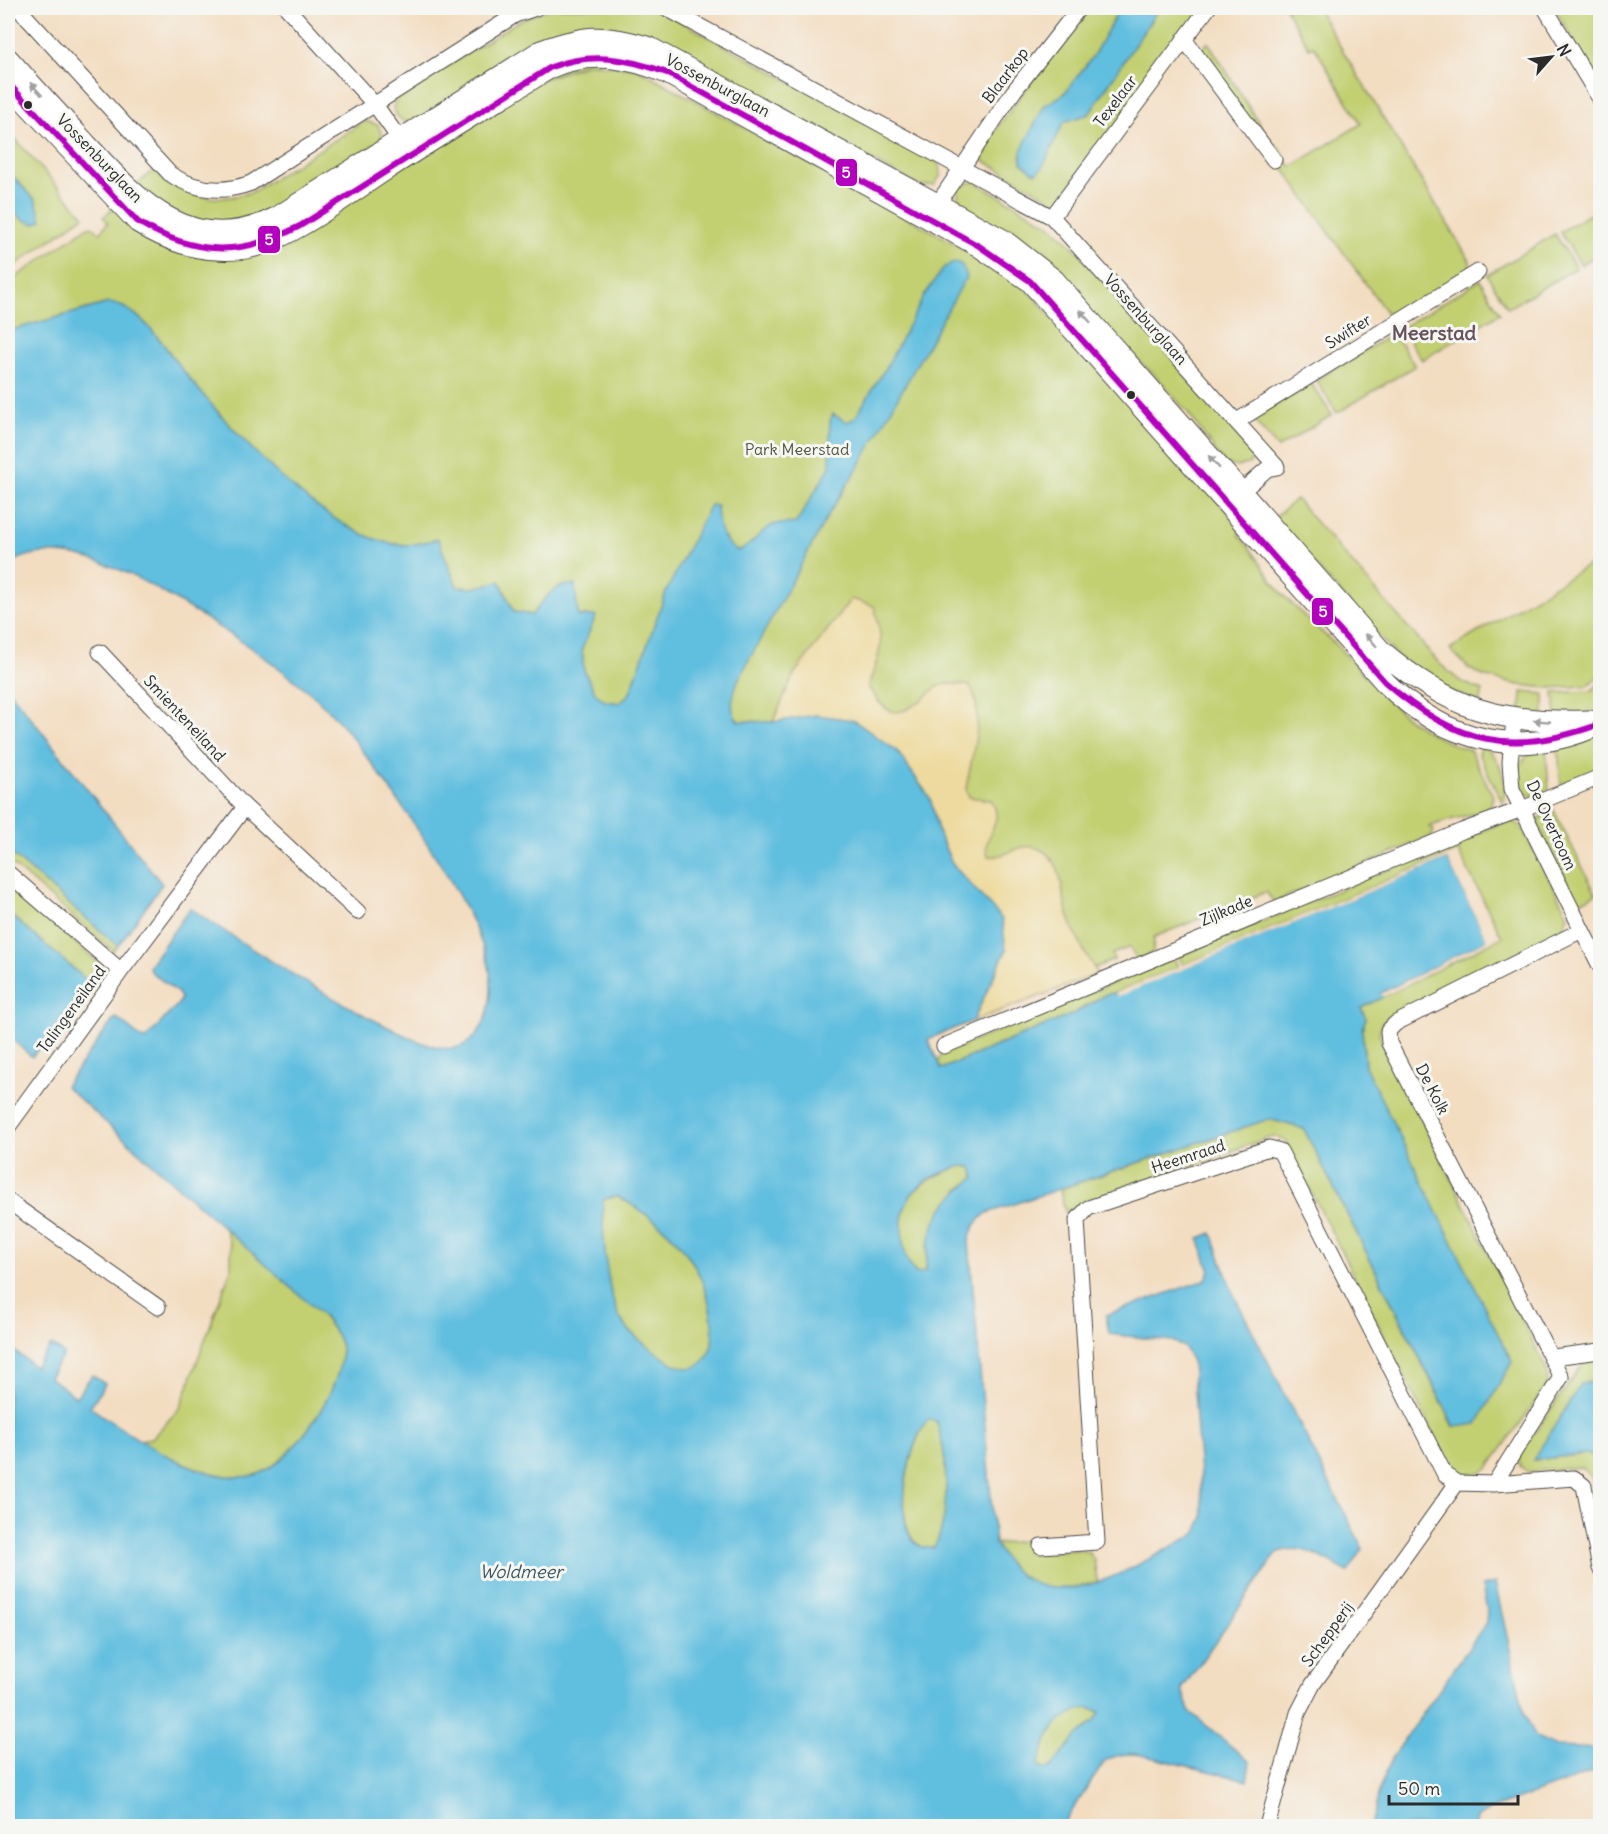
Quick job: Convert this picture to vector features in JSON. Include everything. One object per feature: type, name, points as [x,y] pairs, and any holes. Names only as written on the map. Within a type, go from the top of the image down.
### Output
[{"type":"street","points":[[18,8],[154,159],[183,183],[203,189],[222,190],[251,183],[376,106],[513,11],[536,8]]},
{"type":"street","points":[[287,8],[376,106],[405,147]]},
{"type":"street","name":"Vossenburglaan","points":[[667,8],[1052,217],[1277,467],[1267,469],[1234,498]]},
{"type":"street","name":"Blaarkop","points":[[961,166],[1014,91],[1079,8]]},
{"type":"street","name":"Texelaar","points":[[1052,217],[1208,8]]},
{"type":"street","points":[[1545,8],[1600,99]]},
{"type":"street","points":[[1184,39],[1274,160]]},
{"type":"street","name":"Vossenburglaan","points":[[8,59],[125,187],[147,206],[166,218],[198,230],[237,231],[265,224],[551,67],[572,59],[611,57],[639,61],[667,73],[932,211],[1030,281],[1380,650],[1407,673],[1443,696],[1483,712],[1514,719],[1600,723]]},
{"type":"street","name":"Vossenburglaan","points":[[8,83],[138,222],[160,236],[194,247],[221,250],[247,248],[267,242],[298,226],[405,147]]},
{"type":"street","points":[[932,211],[961,166]]},
{"type":"street","name":"Swifter","points":[[1236,421],[1478,272]]},
{"type":"street","name":"Vossenburglaan","points":[[1234,498],[1397,694],[1444,727],[1511,752],[1552,741],[1600,723]]},
{"type":"street","name":"Smienteneiland","points":[[100,652],[245,807],[358,912]]},
{"type":"street","points":[[1511,752],[1514,719]]},
{"type":"street","name":"De Overtoom","points":[[1511,752],[1512,789],[1600,966]]},
{"type":"street","points":[[1522,809],[1600,777]]},
{"type":"street","points":[[8,873],[121,970],[245,807]]},
{"type":"street","name":"Zijlkade","points":[[944,1046],[1462,831],[1522,809]]},
{"type":"street","name":"De Kolk","points":[[1494,1484],[1561,1377],[1553,1357],[1389,1043],[1388,1031],[1396,1023],[1582,930]]},
{"type":"street","name":"Talingeneiland","points":[[8,1127],[121,970]]},
{"type":"street","name":"Heemraad","points":[[1041,1546],[1097,1542],[1077,1220],[1088,1208],[1269,1148],[1280,1151],[1445,1475],[1457,1483]]},
{"type":"street","points":[[8,1201],[158,1307]]},
{"type":"street","points":[[1553,1357],[1600,1351]]},
{"type":"street","points":[[1457,1483],[1494,1484],[1574,1478],[1584,1486],[1600,1568]]},
{"type":"street","name":"Schepperij","points":[[1267,1827],[1294,1724],[1313,1684],[1457,1483]]},
{"type":"green space","points":[[551,8],[649,8],[663,12],[935,160],[940,166],[941,175],[934,185],[919,186],[653,43],[409,123],[397,115],[393,107],[397,98],[520,20]]},
{"type":"green space","points":[[1087,8],[1120,8],[1093,56],[1064,94],[1044,106],[1042,168],[1064,121],[1089,114],[1159,8],[1203,8],[1057,203],[976,156]]},
{"type":"green space","points":[[1285,8],[1317,8],[1470,261],[1470,268],[1464,275],[1394,316],[1386,312],[1200,52],[1208,42],[1274,147],[1277,145],[1291,167],[1361,124],[1314,46],[1309,48]]},
{"type":"green space","points":[[1554,8],[1594,8],[1600,18],[1600,84]]},
{"type":"green space","name":"Park Meerstad","points":[[583,63],[636,68],[1017,278],[1244,530],[1239,535],[1291,604],[1339,648],[1411,721],[1447,742],[1470,750],[1493,796],[1490,808],[1429,827],[1434,830],[1432,836],[1274,902],[1266,892],[1154,937],[1153,953],[1136,959],[1130,947],[1112,954],[1114,960],[1094,968],[1090,963],[1029,932],[780,706],[773,722],[738,721],[732,712],[637,673],[630,693],[620,703],[605,701],[596,694],[584,671],[582,649],[595,616],[578,616],[553,591],[532,615],[514,612],[500,581],[474,588],[457,587],[438,539],[407,545],[377,540],[345,525],[313,504],[252,449],[200,392],[150,328],[130,311],[108,303],[8,331],[8,283],[86,228],[92,226],[100,233],[108,222],[103,217],[113,209],[184,252],[546,77]]},
{"type":"green space","points":[[365,121],[378,125],[382,136],[378,143],[267,216],[240,224],[185,221],[135,187],[154,169],[176,186],[200,196],[226,197],[254,191]]},
{"type":"green space","points":[[8,131],[84,216],[8,270],[8,205],[22,219],[36,201],[8,171]]},
{"type":"green space","points":[[975,182],[1047,223],[1067,240],[1252,448],[1254,456],[1250,463],[1237,467],[1224,463],[1188,413],[1154,374],[963,211],[958,203],[958,189],[967,183]]},
{"type":"green space","points":[[1600,208],[1600,253],[1581,265],[1560,232]]},
{"type":"green space","points":[[1555,234],[1576,268],[1508,308],[1487,275]]},
{"type":"green space","points":[[1480,280],[1500,313],[1422,360],[1401,328]]},
{"type":"green space","points":[[1394,333],[1415,366],[1337,413],[1316,380]]},
{"type":"green space","points":[[1311,383],[1332,415],[1278,448],[1255,422],[1259,415]]},
{"type":"green space","points":[[1296,499],[1440,664],[1460,681],[1483,691],[1480,703],[1450,691],[1396,655],[1273,519]]},
{"type":"green space","points":[[1600,558],[1600,675],[1587,686],[1548,688],[1513,684],[1483,676],[1468,668],[1450,649]]},
{"type":"green space","points":[[1600,683],[1600,711],[1556,716],[1554,693],[1591,691]]},
{"type":"green space","points":[[1522,692],[1544,694],[1544,715],[1521,713]]},
{"type":"green space","points":[[1600,733],[1600,769],[1561,786],[1558,747]]},
{"type":"green space","points":[[1481,746],[1494,756],[1501,770],[1504,779],[1503,803],[1479,755]]},
{"type":"green space","points":[[1546,749],[1549,791],[1533,796],[1525,793],[1517,777],[1526,757]]},
{"type":"green space","points":[[1552,807],[1596,894],[1578,903],[1536,821]]},
{"type":"green space","points":[[1511,821],[1521,826],[1568,915],[1562,931],[1386,1019],[1381,1025],[1379,1035],[1546,1368],[1548,1378],[1544,1390],[1488,1468],[1469,1475],[1462,1473],[1450,1463],[1435,1438],[1286,1141],[1276,1136],[1265,1139],[1089,1201],[1065,1212],[1060,1189],[1269,1119],[1304,1129],[1454,1427],[1365,1066],[1362,1029],[1366,1018],[1361,1008],[1502,937],[1458,851],[1183,965],[1179,956],[1501,823]]},
{"type":"green space","points":[[8,851],[118,946],[113,951],[8,861]]},
{"type":"green space","points":[[8,883],[103,967],[90,983],[8,913]]},
{"type":"green space","points":[[1174,958],[1178,967],[1115,993],[1106,994],[1073,1014],[941,1069],[938,1061],[942,1054]]},
{"type":"green space","points":[[962,1166],[972,1167],[975,1178],[959,1189],[927,1246],[926,1271],[918,1274],[909,1263],[904,1249],[900,1222],[902,1208],[909,1197],[922,1185]]},
{"type":"green space","points":[[617,1196],[653,1219],[668,1232],[693,1262],[702,1280],[708,1299],[713,1339],[705,1360],[693,1368],[667,1360],[643,1342],[622,1321],[617,1310],[606,1262],[602,1200]]},
{"type":"green space","points":[[225,1229],[306,1299],[333,1330],[340,1344],[341,1359],[337,1378],[315,1420],[300,1439],[269,1469],[242,1477],[211,1473],[195,1468],[139,1440],[152,1438],[180,1408],[231,1269],[231,1247]]},
{"type":"green space","points":[[1600,1357],[1600,1381],[1581,1384],[1534,1460],[1586,1454],[1600,1456],[1600,1519],[1592,1478],[1581,1467],[1528,1472],[1520,1466],[1518,1456],[1587,1358]]},
{"type":"green space","points":[[928,1420],[936,1421],[940,1434],[946,1485],[944,1520],[935,1548],[922,1547],[911,1537],[904,1504],[909,1464],[921,1430]]},
{"type":"green space","points":[[1035,1540],[1036,1553],[1076,1550],[1088,1552],[1094,1560],[1097,1582],[1064,1588],[1037,1586],[1015,1571],[995,1544]]},
{"type":"green space","points":[[1089,1708],[1100,1712],[1095,1721],[1077,1736],[1050,1769],[1044,1769],[1038,1765],[1049,1736],[1060,1721],[1068,1715]]},
{"type":"sand","points":[[851,599],[874,606],[880,629],[880,647],[868,686],[887,709],[894,712],[908,709],[945,684],[970,686],[975,697],[977,723],[966,789],[969,797],[991,800],[995,809],[995,823],[987,842],[988,856],[1033,847],[1050,857],[1059,871],[1065,903],[1074,931],[1098,974],[973,1021],[1006,950],[976,891],[953,865],[939,835],[930,798],[773,722],[794,674]]},
{"type":"water","points":[[1120,8],[1159,8],[1089,114],[1064,122],[1042,168],[1035,173],[1022,163],[1021,151],[1044,106],[1064,94],[1093,56]]},
{"type":"water","points":[[8,171],[36,201],[42,220],[34,224],[22,219],[8,205]]},
{"type":"water","name":"Woldmeer","points":[[956,262],[962,265],[967,276],[861,463],[830,512],[738,680],[732,701],[735,716],[738,721],[773,722],[816,715],[853,720],[897,751],[930,798],[939,835],[953,865],[1002,919],[1006,950],[973,1021],[928,1039],[941,1069],[1073,1014],[1106,994],[1115,993],[1117,996],[1447,859],[1487,940],[1381,993],[1383,997],[1361,1008],[1366,1018],[1362,1029],[1365,1066],[1512,1362],[1477,1424],[1455,1427],[1304,1129],[1269,1119],[987,1213],[975,1226],[969,1242],[995,1544],[1015,1570],[1038,1585],[1062,1589],[1089,1585],[1144,1562],[1195,1534],[1203,1517],[1192,1361],[1184,1347],[1172,1341],[1109,1334],[1106,1315],[1205,1280],[1210,1272],[1199,1238],[1212,1233],[1232,1291],[1363,1549],[1348,1572],[1305,1551],[1296,1549],[1277,1553],[1182,1689],[1189,1711],[1250,1762],[1247,1780],[1141,1755],[1118,1755],[1105,1761],[1062,1826],[8,1826],[8,1346],[35,1367],[51,1345],[64,1354],[49,1377],[76,1397],[92,1375],[105,1384],[90,1407],[168,1456],[214,1474],[235,1477],[255,1475],[269,1468],[299,1440],[325,1402],[335,1382],[340,1363],[340,1344],[323,1316],[65,1086],[114,1019],[117,1018],[141,1038],[146,1039],[179,1003],[181,998],[178,993],[150,971],[149,966],[190,908],[258,953],[327,994],[400,1033],[435,1046],[457,1047],[474,1037],[485,1020],[490,1004],[491,986],[490,969],[485,952],[466,909],[443,868],[364,753],[336,718],[315,697],[226,631],[133,576],[90,559],[68,554],[47,553],[26,556],[8,565],[8,331],[109,303],[131,311],[150,328],[200,392],[252,449],[314,504],[346,525],[377,540],[407,545],[438,539],[457,587],[474,588],[500,581],[514,612],[532,615],[555,589],[575,585],[578,616],[596,616],[582,649],[584,671],[596,694],[605,701],[620,703],[630,693],[666,592],[710,505],[717,506],[723,536],[737,551],[748,546],[770,526],[796,523],[830,467],[830,421],[833,414],[847,422],[855,418],[888,364],[924,296],[944,267]],"holes":[[[962,1166],[972,1167],[975,1178],[952,1197],[937,1217],[929,1241],[926,1271],[917,1274],[909,1263],[904,1249],[902,1225],[904,1211],[915,1191],[935,1176]],[[617,1196],[636,1207],[668,1232],[693,1262],[708,1299],[713,1327],[710,1350],[701,1364],[693,1368],[671,1362],[637,1337],[622,1321],[612,1296],[609,1280],[604,1245],[603,1200]],[[928,1420],[936,1421],[945,1467],[943,1520],[934,1548],[920,1546],[911,1537],[904,1504],[909,1464],[921,1430]],[[1089,1708],[1100,1712],[1095,1721],[1077,1736],[1050,1769],[1044,1769],[1038,1765],[1049,1736],[1060,1721],[1077,1711]]]},
{"type":"water","points":[[8,689],[162,884],[118,946],[8,851]]},
{"type":"water","points":[[8,913],[90,983],[32,1057],[8,1036]]},
{"type":"water","points":[[1600,1381],[1600,1456],[1586,1454],[1533,1460],[1581,1384]]},
{"type":"water","points":[[1495,1583],[1524,1712],[1536,1738],[1556,1747],[1600,1749],[1600,1770],[1488,1810],[1477,1818],[1476,1826],[1371,1826],[1380,1788],[1392,1758],[1486,1623],[1487,1610],[1482,1586]]},
{"type":"pier","points":[[1447,856],[1490,941],[1383,997],[1381,994],[1487,940],[1447,859],[1117,997],[1115,993]]},
{"type":"transit line","name":"5","points":[[8,83],[138,222],[179,241],[219,248],[258,243],[300,226],[551,67],[566,62],[595,58],[624,61],[667,73],[979,246],[1030,281],[1385,682],[1411,703],[1461,731],[1486,739],[1512,742],[1539,740],[1600,724]]},
{"type":"district","name":"Meerstad","points":[[1434,332]]}]
